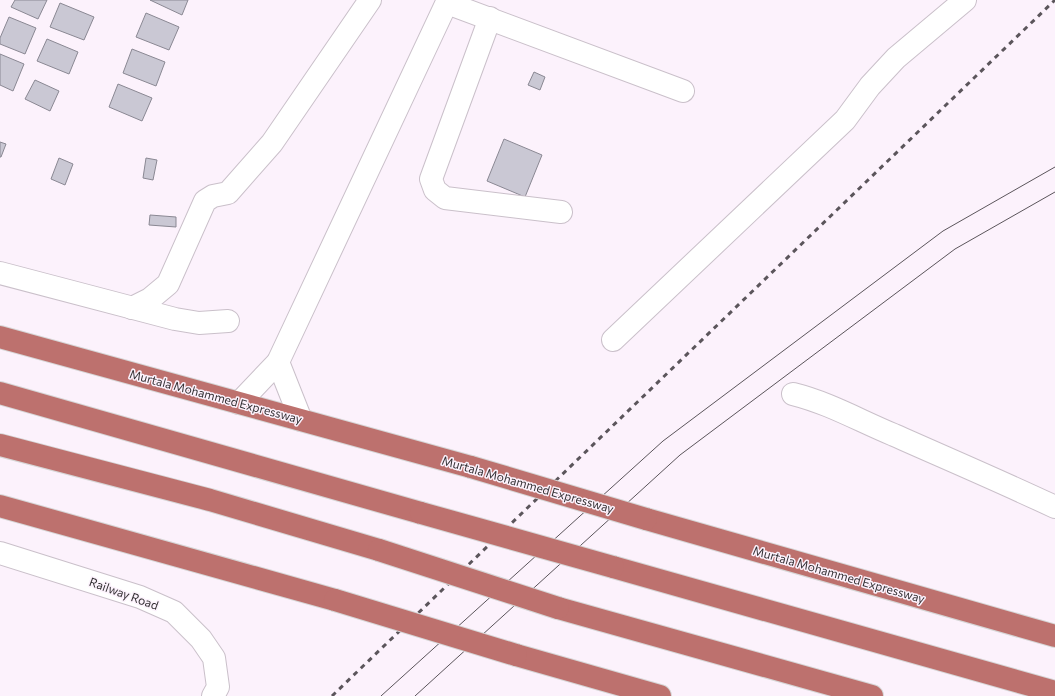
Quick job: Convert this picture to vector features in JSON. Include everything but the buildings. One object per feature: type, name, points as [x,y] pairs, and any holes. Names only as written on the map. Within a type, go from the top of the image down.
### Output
[{"type":"highway","name":"Murtala Mohammed Expressway","points":[[0,337],[471,467],[646,519],[1055,636]]},
{"type":"highway","points":[[0,393],[1055,692]]},
{"type":"highway","points":[[0,445],[210,500],[379,550],[558,608],[872,696]]},
{"type":"highway","points":[[0,495],[30,514]]},
{"type":"highway","points":[[0,506],[335,600],[516,655],[660,696]]},
{"type":"street","points":[[132,308],[150,299],[168,284],[205,201],[213,196],[228,193],[272,143],[370,0]]},
{"type":"street","points":[[613,340],[845,120],[870,86],[896,58],[965,0]]},
{"type":"street","points":[[239,402],[278,362],[448,1],[683,91]]},
{"type":"street","points":[[490,18],[431,178],[435,190],[446,198],[561,212]]},
{"type":"street","points":[[0,273],[175,319],[199,323],[228,321]]},
{"type":"street","points":[[278,362],[301,420]]},
{"type":"street","points":[[793,394],[812,399],[853,415],[880,429],[981,472],[1055,507]]},
{"type":"street","name":"Railway Road","points":[[0,553],[140,597],[174,612],[201,638],[214,658],[218,687],[213,696]]},
{"type":"tram line","points":[[381,696],[663,441],[943,231],[1055,167]]},
{"type":"tram line","points":[[415,696],[680,455],[955,249],[1055,192]]},
{"type":"railway","points":[[332,696],[1055,0]]}]
